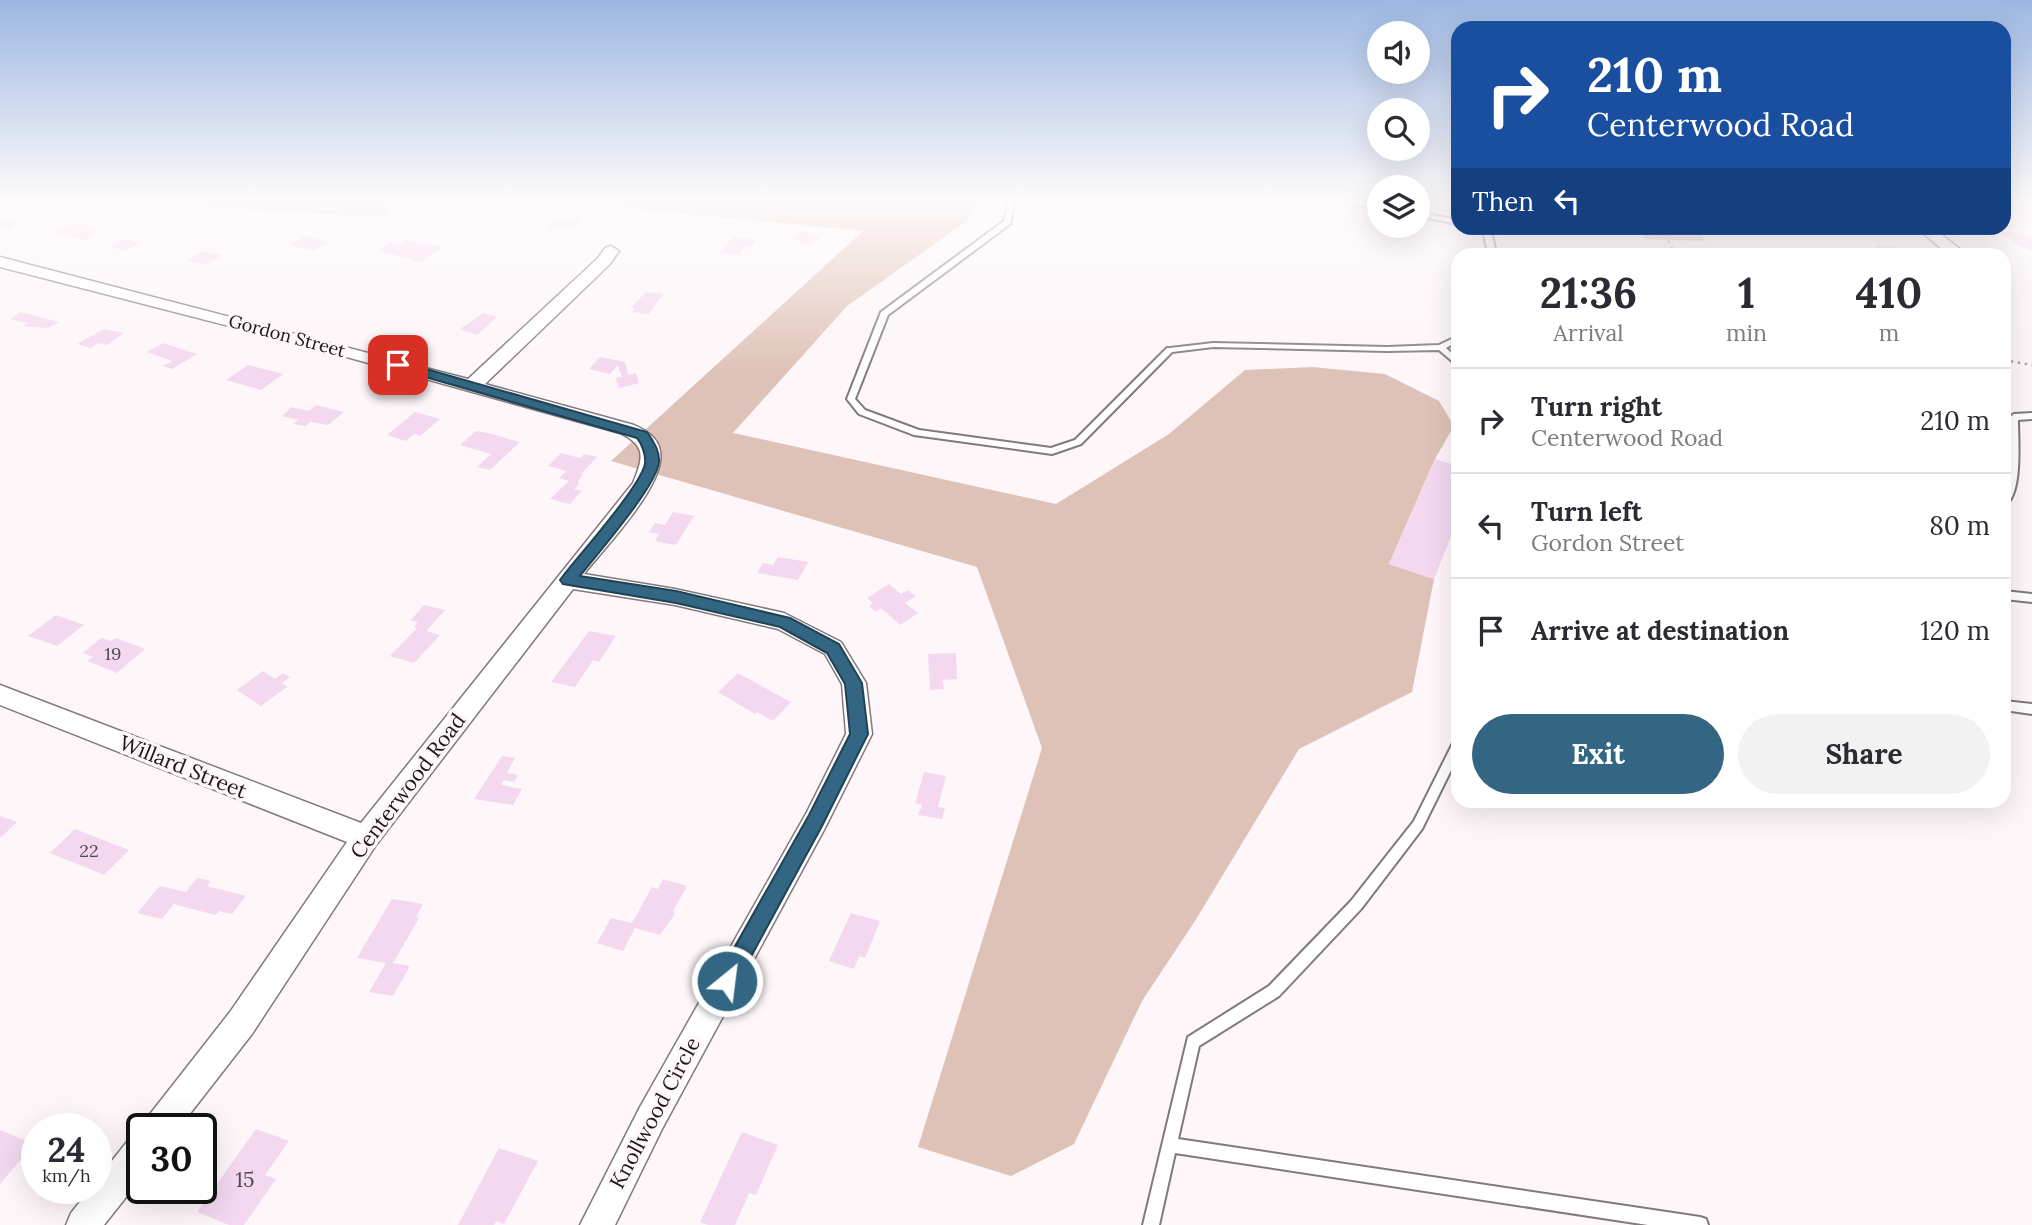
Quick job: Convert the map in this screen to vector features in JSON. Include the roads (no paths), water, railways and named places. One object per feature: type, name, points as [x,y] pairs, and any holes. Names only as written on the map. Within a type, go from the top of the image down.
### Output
[{"type":"street","points":[[472,386],[606,258]]},
{"type":"street","name":"Gordon Street","points":[[0,262],[324,345],[626,429],[642,435],[649,444]]},
{"type":"street","name":"Centerwood Road","points":[[171,1113],[241,1023],[366,837],[642,485],[652,463],[649,444]]},
{"type":"street","name":"Knollwood Circle","points":[[568,580],[676,597],[784,622],[833,648],[854,683],[859,734],[816,820],[651,1118],[597,1225]]},
{"type":"street","name":"Willard Street","points":[[0,695],[366,837]]},
{"type":"street","points":[[83,1225],[126,1170]]},
{"type":"lane","points":[[959,258],[884,314],[851,399],[862,412],[917,433],[1052,451],[1078,442],[1170,350],[1213,345],[1387,349],[1441,347],[1451,342]]},
{"type":"lane","points":[[1441,347],[1451,357]]},
{"type":"lane","points":[[2011,486],[2014,417],[2032,416]]},
{"type":"lane","points":[[2011,596],[2032,598]]},
{"type":"lane","points":[[2011,707],[2032,709]]},
{"type":"lane","points":[[1151,1225],[1193,1042],[1274,991],[1356,905],[1418,825],[1451,758]]},
{"type":"lane","points":[[1169,1145],[1700,1225]]}]
